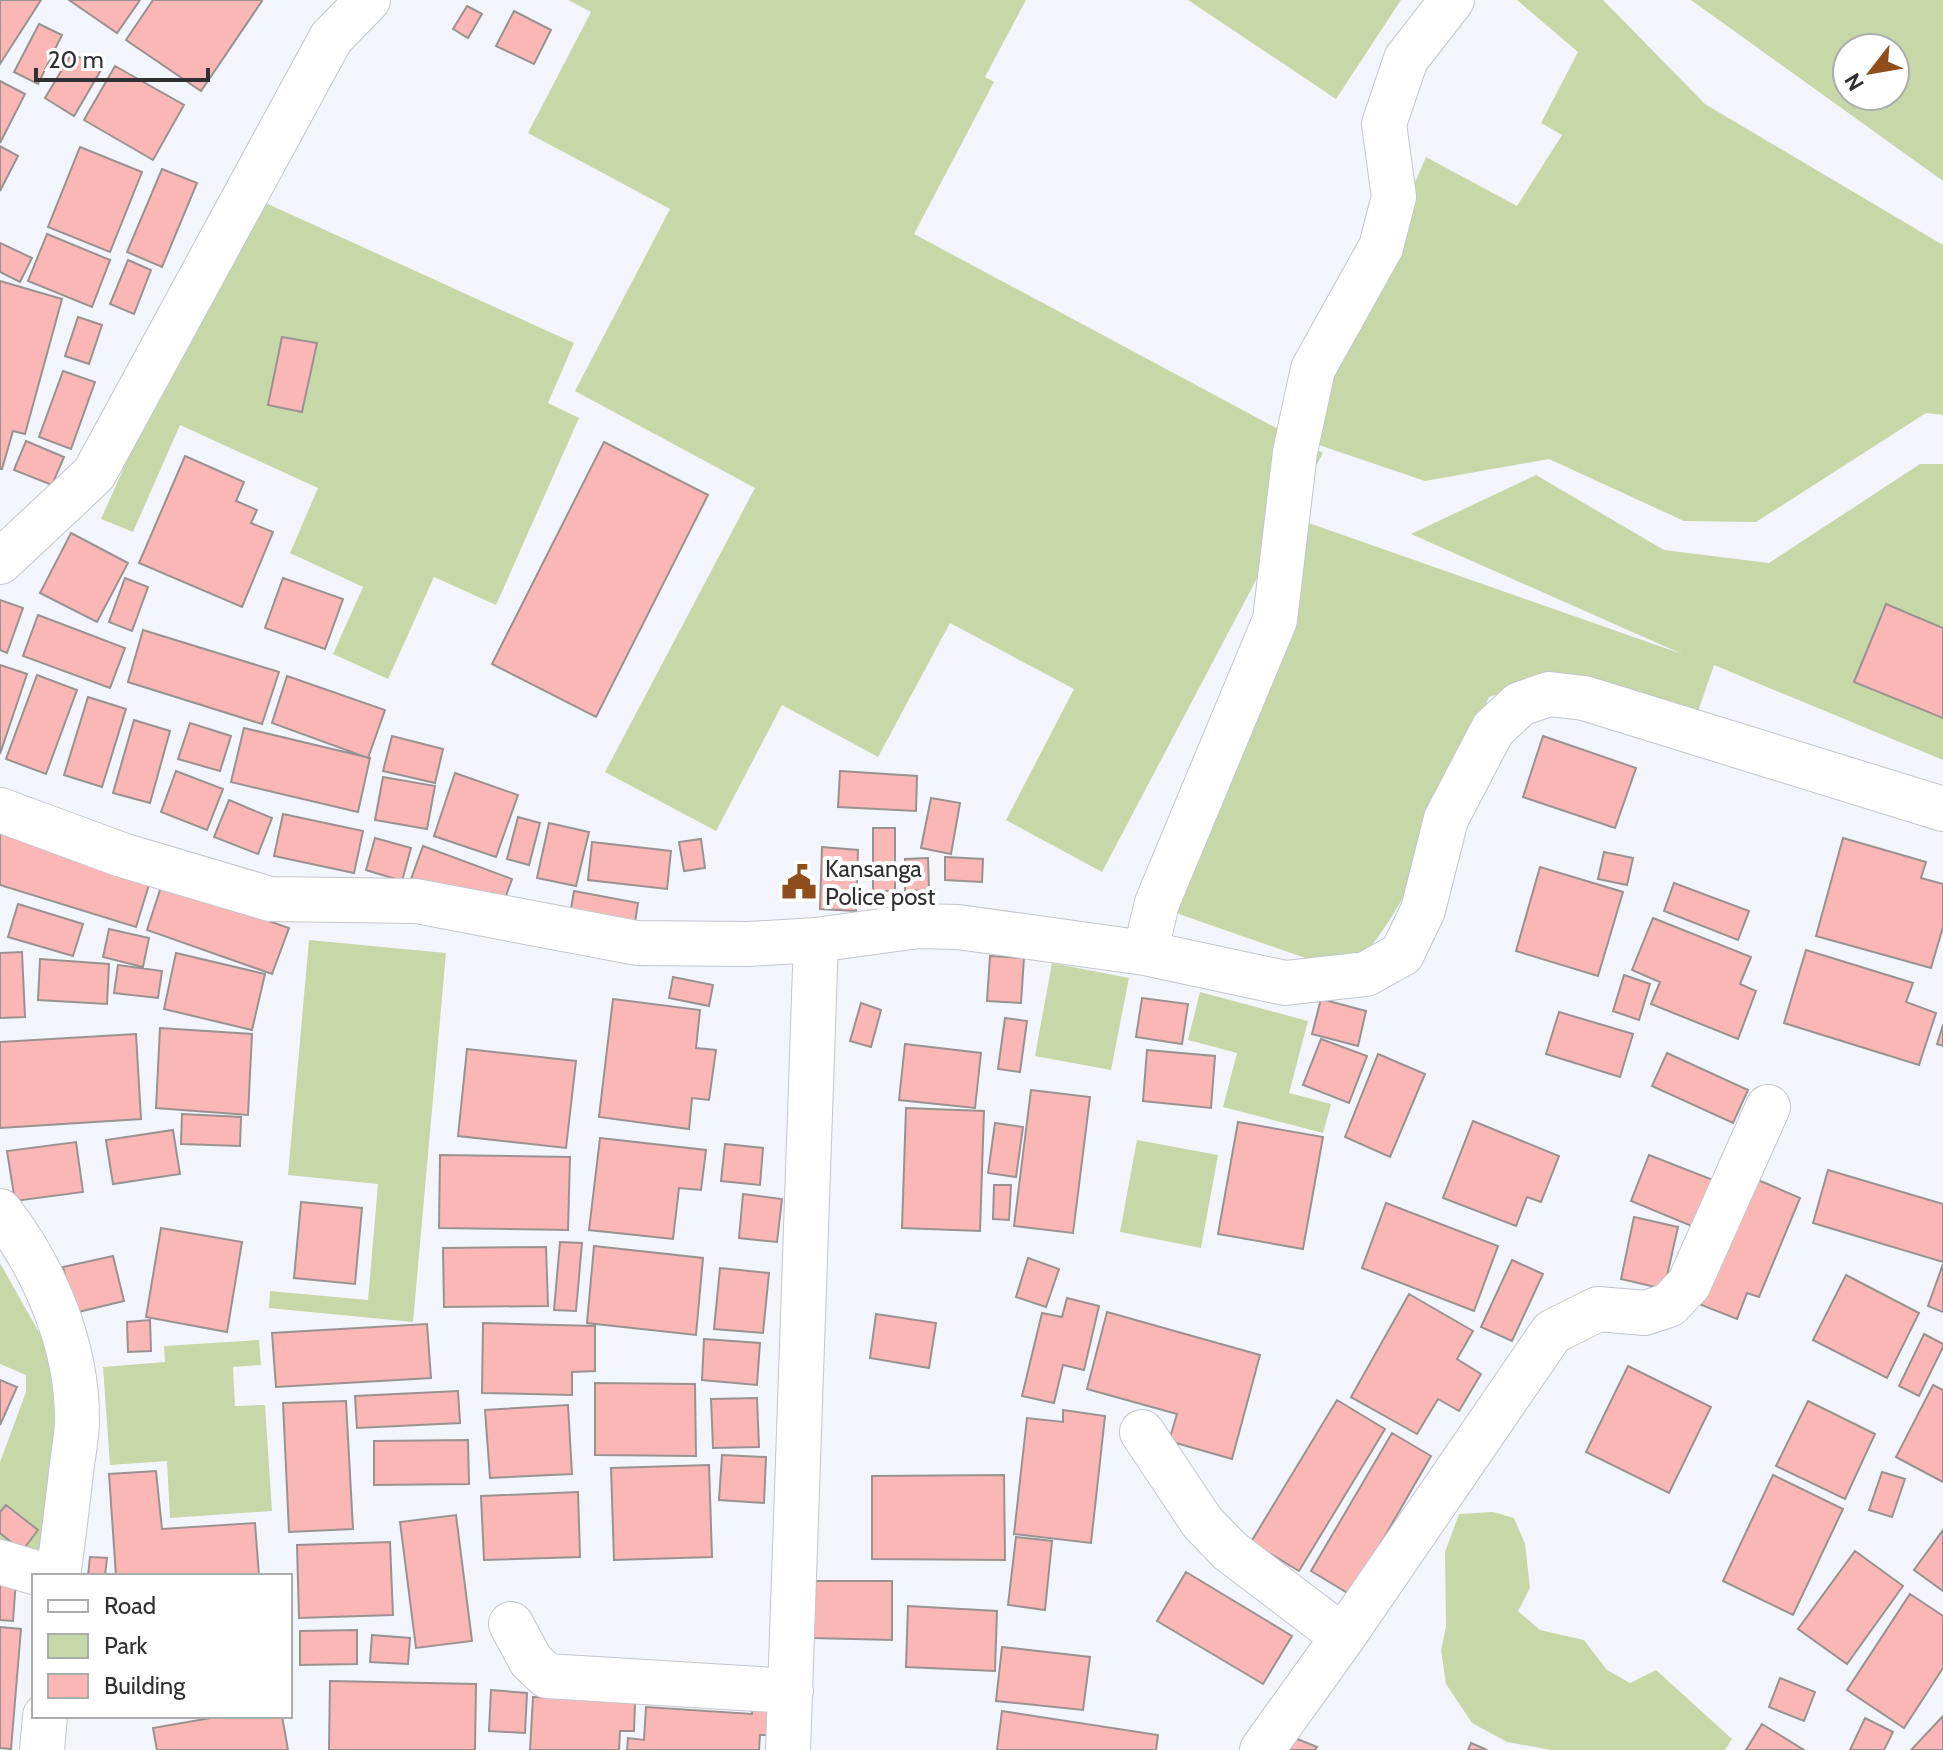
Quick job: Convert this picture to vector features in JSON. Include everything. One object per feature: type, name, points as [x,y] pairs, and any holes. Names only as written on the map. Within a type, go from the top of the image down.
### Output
[{"type":"street","points":[[0,562],[94,474],[331,38],[368,0]]},
{"type":"street","points":[[1145,953],[1157,903],[1275,620],[1295,452],[1313,369],[1381,247],[1394,197],[1384,124],[1388,111],[1406,59],[1452,0]]},
{"type":"street","points":[[0,810],[122,855],[270,899],[416,901],[637,943],[748,944],[816,940],[918,926],[958,927],[1145,953],[1285,983],[1366,974],[1402,954],[1423,910],[1446,819],[1493,729],[1520,704],[1549,694],[1584,698],[1943,809]]},
{"type":"street","points":[[788,1750],[816,940]]},
{"type":"street","points":[[1262,1750],[1552,1332],[1598,1309],[1645,1313],[1669,1305],[1689,1284],[1768,1107]]},
{"type":"street","points":[[0,1211],[21,1238],[44,1285],[63,1328],[75,1378],[78,1421],[58,1574]]},
{"type":"street","points":[[1142,1432],[1202,1522],[1230,1551],[1343,1637]]},
{"type":"street","points":[[0,1562],[40,1574]]},
{"type":"street","points":[[511,1624],[531,1661],[547,1676],[638,1684],[791,1691]]},
{"type":"street","points":[[42,1750],[45,1718]]},
{"type":"green space","points":[[568,0],[1026,0],[985,77],[994,82],[914,234],[1323,453],[1102,872],[1006,820],[1074,689],[950,623],[878,757],[782,705],[716,831],[605,772],[755,488],[575,391],[670,209],[528,133],[591,12]]},
{"type":"green space","points":[[1188,0],[1401,0],[1336,99]]},
{"type":"green space","points":[[1517,0],[1603,0],[1705,104],[1943,245],[1943,415],[1926,413],[1756,522],[1684,521],[1549,459],[1425,481],[1304,440],[1426,157],[1517,206],[1562,135],[1541,123],[1578,52]]},
{"type":"green space","points":[[1691,0],[1943,0],[1943,181],[1847,112],[1911,112],[1911,32],[1831,32],[1831,101]]},
{"type":"green space","points":[[246,194],[574,343],[548,403],[579,418],[496,605],[434,577],[388,679],[333,654],[363,587],[290,553],[318,488],[180,425],[133,532],[101,519]]},
{"type":"green space","points":[[1920,464],[1943,464],[1943,760],[1714,665],[1693,726],[1548,678],[1489,697],[1419,868],[1402,900],[1360,960],[1314,961],[1173,912],[1306,522],[1682,654],[1411,534],[1536,475],[1664,550],[1769,563]]},
{"type":"green space","points":[[309,940],[446,953],[413,1322],[269,1308],[270,1291],[368,1300],[378,1184],[288,1175]]},
{"type":"green space","points":[[1052,963],[1129,978],[1111,1070],[1035,1056]]},
{"type":"green space","points":[[1200,992],[1308,1021],[1289,1093],[1331,1104],[1323,1133],[1223,1107],[1237,1053],[1188,1040]]},
{"type":"green space","points":[[1137,1140],[1218,1155],[1201,1248],[1120,1232]]},
{"type":"green space","points":[[0,1263],[54,1359],[55,1426],[44,1551],[0,1556],[0,1462],[26,1392],[26,1375],[0,1364]]},
{"type":"green space","points":[[259,1340],[261,1365],[233,1367],[235,1406],[265,1405],[272,1511],[170,1518],[167,1461],[110,1465],[103,1367],[165,1362],[164,1346]]},
{"type":"green space","points":[[1493,1512],[1514,1518],[1525,1544],[1530,1588],[1518,1611],[1540,1630],[1584,1640],[1607,1670],[1630,1683],[1656,1670],[1732,1739],[1725,1750],[1551,1750],[1507,1742],[1472,1723],[1446,1684],[1441,1650],[1446,1627],[1445,1552],[1459,1514]]},
{"type":"building","points":[[0,0],[41,0],[0,64]]},
{"type":"building","points":[[69,0],[140,0],[117,33]]},
{"type":"building","points":[[153,0],[262,1],[201,91],[126,40]]},
{"type":"building","points":[[467,6],[482,14],[468,38],[453,29]]},
{"type":"building","points":[[514,11],[551,30],[534,64],[496,46]]},
{"type":"building","points":[[39,24],[62,35],[38,84],[14,72]]},
{"type":"building","points":[[72,53],[101,70],[74,116],[45,98]]},
{"type":"building","points":[[115,66],[184,105],[153,160],[84,120]]},
{"type":"building","points":[[0,81],[25,94],[0,143]]},
{"type":"building","points":[[0,146],[18,156],[0,191]]},
{"type":"building","points":[[80,147],[142,172],[110,252],[48,227]]},
{"type":"building","points":[[162,169],[197,183],[162,267],[127,252]]},
{"type":"building","points":[[47,234],[110,260],[92,307],[28,281]]},
{"type":"building","points":[[0,243],[32,258],[20,282],[0,272]]},
{"type":"building","points":[[128,260],[151,270],[134,314],[110,304]]},
{"type":"building","points":[[0,281],[62,299],[25,434],[13,431],[2,469],[0,469]]},
{"type":"building","points":[[78,317],[102,325],[89,364],[65,356]]},
{"type":"building","points":[[282,337],[317,343],[302,412],[268,405]]},
{"type":"building","points":[[63,371],[95,382],[71,449],[39,437]]},
{"type":"building","points":[[26,441],[64,457],[52,485],[14,470]]},
{"type":"building","points":[[604,442],[708,495],[596,717],[492,664]]},
{"type":"building","points":[[185,456],[244,482],[236,501],[257,510],[251,523],[273,532],[242,607],[139,563]]},
{"type":"building","points":[[71,533],[128,563],[97,622],[40,593]]},
{"type":"building","points":[[125,578],[148,587],[132,631],[109,622]]},
{"type":"building","points":[[283,578],[343,599],[325,649],[265,628]]},
{"type":"building","points":[[0,600],[23,608],[7,653],[0,650]]},
{"type":"building","points":[[1886,604],[1943,628],[1943,718],[1854,682]]},
{"type":"building","points":[[38,615],[125,648],[110,688],[23,656]]},
{"type":"building","points":[[143,630],[279,672],[262,724],[128,682]]},
{"type":"building","points":[[0,665],[27,674],[0,754]]},
{"type":"building","points":[[37,675],[77,690],[46,774],[6,759]]},
{"type":"building","points":[[287,676],[385,710],[368,758],[272,723]]},
{"type":"building","points":[[88,697],[126,709],[102,787],[64,775]]},
{"type":"building","points":[[134,720],[170,731],[150,803],[113,793]]},
{"type":"building","points":[[190,723],[231,736],[220,771],[178,759]]},
{"type":"building","points":[[244,728],[370,758],[358,812],[231,782]]},
{"type":"building","points":[[392,736],[443,749],[435,783],[383,771]]},
{"type":"building","points":[[1543,736],[1636,768],[1615,828],[1523,797]]},
{"type":"building","points":[[176,771],[223,789],[207,830],[161,812]]},
{"type":"building","points":[[840,771],[917,776],[916,811],[838,807]]},
{"type":"building","points":[[455,773],[518,795],[496,857],[434,836]]},
{"type":"building","points":[[383,777],[435,786],[427,829],[375,820]]},
{"type":"building","points":[[931,798],[960,803],[951,854],[921,848]]},
{"type":"building","points":[[229,800],[272,818],[258,854],[214,837]]},
{"type":"building","points":[[283,814],[363,831],[354,873],[274,856]]},
{"type":"building","points":[[518,817],[540,823],[529,865],[507,859]]},
{"type":"building","points":[[549,823],[589,832],[576,886],[537,878]]},
{"type":"building","points":[[0,827],[152,875],[136,927],[0,885]]},
{"type":"building","points":[[873,828],[895,828],[895,891],[873,891]]},
{"type":"building","points":[[375,838],[411,848],[402,881],[366,870]]},
{"type":"building","points":[[1843,838],[1926,862],[1921,878],[1943,884],[1943,927],[1931,968],[1816,936]]},
{"type":"building","points":[[701,839],[705,868],[684,871],[679,842]]},
{"type":"building","points":[[592,842],[671,851],[667,889],[588,880]]},
{"type":"building","points":[[423,846],[512,879],[499,915],[410,882]]},
{"type":"building","points":[[822,847],[858,850],[856,911],[820,909]]},
{"type":"building","points":[[1604,852],[1633,858],[1627,885],[1598,879]]},
{"type":"building","points":[[945,857],[983,859],[982,882],[945,880]]},
{"type":"building","points":[[928,858],[929,890],[905,891],[905,859]]},
{"type":"building","points":[[1540,867],[1623,892],[1598,976],[1516,951]]},
{"type":"building","points":[[1674,883],[1749,911],[1738,940],[1664,911]]},
{"type":"building","points":[[162,884],[289,928],[272,974],[147,930]]},
{"type":"building","points":[[574,891],[638,903],[634,929],[570,915]]},
{"type":"building","points":[[18,904],[83,924],[73,956],[8,937]]},
{"type":"building","points":[[1653,918],[1751,957],[1740,984],[1756,991],[1738,1039],[1651,1004],[1660,982],[1632,970]]},
{"type":"building","points":[[109,929],[149,938],[143,967],[103,957]]},
{"type":"building","points":[[1806,950],[1913,983],[1906,1002],[1936,1013],[1919,1065],[1784,1023]]},
{"type":"building","points":[[22,952],[25,1017],[0,1018],[0,953]]},
{"type":"building","points":[[176,953],[265,974],[252,1030],[164,1009]]},
{"type":"building","points":[[990,956],[1024,958],[1021,1003],[987,1001]]},
{"type":"building","points":[[40,959],[109,964],[107,1004],[38,1000]]},
{"type":"building","points":[[118,965],[162,971],[158,998],[114,993]]},
{"type":"building","points":[[1624,975],[1650,984],[1639,1020],[1613,1011]]},
{"type":"building","points":[[673,977],[713,985],[709,1006],[669,998]]},
{"type":"building","points":[[1142,998],[1188,1004],[1182,1044],[1136,1037]]},
{"type":"building","points":[[613,999],[700,1010],[696,1048],[716,1050],[709,1100],[692,1098],[689,1129],[599,1117]]},
{"type":"building","points":[[1321,999],[1366,1011],[1358,1046],[1312,1034]]},
{"type":"building","points":[[861,1003],[881,1010],[871,1047],[850,1041]]},
{"type":"building","points":[[1559,1012],[1633,1034],[1620,1077],[1546,1054]]},
{"type":"building","points":[[1005,1018],[1027,1021],[1020,1072],[998,1069]]},
{"type":"building","points":[[1943,1025],[1943,1046],[1937,1044]]},
{"type":"building","points":[[160,1028],[252,1034],[248,1115],[156,1108]]},
{"type":"building","points":[[136,1034],[141,1119],[0,1128],[0,1042]]},
{"type":"building","points":[[1321,1039],[1367,1056],[1349,1103],[1303,1085]]},
{"type":"building","points":[[905,1044],[981,1053],[975,1108],[899,1100]]},
{"type":"building","points":[[467,1049],[576,1061],[566,1148],[458,1136]]},
{"type":"building","points":[[1147,1050],[1215,1056],[1211,1108],[1143,1101]]},
{"type":"building","points":[[1667,1053],[1748,1090],[1733,1123],[1652,1086]]},
{"type":"building","points":[[1378,1054],[1425,1074],[1390,1157],[1345,1137]]},
{"type":"building","points":[[1031,1090],[1090,1097],[1073,1233],[1014,1226]]},
{"type":"building","points":[[906,1108],[984,1111],[980,1231],[902,1228]]},
{"type":"building","points":[[182,1114],[241,1117],[240,1146],[181,1144]]},
{"type":"building","points":[[1473,1121],[1559,1156],[1541,1202],[1527,1197],[1516,1226],[1443,1198]]},
{"type":"building","points":[[1238,1122],[1323,1137],[1303,1249],[1218,1234]]},
{"type":"building","points":[[995,1123],[1023,1127],[1016,1177],[988,1173]]},
{"type":"building","points":[[173,1130],[180,1174],[113,1184],[106,1140]]},
{"type":"building","points":[[600,1138],[706,1150],[701,1190],[679,1188],[673,1239],[589,1230]]},
{"type":"building","points":[[76,1142],[83,1192],[15,1201],[7,1151]]},
{"type":"building","points":[[725,1144],[763,1148],[760,1185],[721,1181]]},
{"type":"building","points":[[440,1155],[570,1157],[568,1230],[439,1228]]},
{"type":"building","points":[[1649,1155],[1713,1180],[1694,1227],[1631,1201]]},
{"type":"building","points":[[1828,1170],[1943,1204],[1943,1262],[1813,1223]]},
{"type":"building","points":[[1751,1177],[1800,1198],[1759,1297],[1747,1293],[1737,1319],[1699,1304]]},
{"type":"building","points":[[994,1185],[1011,1185],[1009,1220],[993,1219]]},
{"type":"building","points":[[743,1194],[782,1199],[777,1242],[739,1238]]},
{"type":"building","points":[[301,1202],[362,1208],[355,1284],[294,1278]]},
{"type":"building","points":[[1386,1203],[1498,1246],[1474,1311],[1362,1268]]},
{"type":"building","points":[[1634,1217],[1678,1227],[1664,1289],[1621,1279]]},
{"type":"building","points":[[161,1228],[242,1242],[227,1332],[146,1317]]},
{"type":"building","points":[[560,1242],[582,1243],[576,1311],[554,1310]]},
{"type":"building","points":[[594,1246],[703,1258],[696,1335],[587,1323]]},
{"type":"building","points":[[546,1247],[548,1306],[444,1307],[443,1248]]},
{"type":"building","points":[[113,1256],[124,1301],[74,1313],[63,1267]]},
{"type":"building","points":[[1028,1258],[1059,1269],[1046,1307],[1016,1297]]},
{"type":"building","points":[[1512,1260],[1543,1274],[1512,1341],[1481,1327]]},
{"type":"building","points":[[1943,1264],[1943,1312],[1928,1306]]},
{"type":"building","points":[[720,1268],[769,1273],[763,1333],[714,1329]]},
{"type":"building","points":[[1846,1275],[1919,1313],[1887,1378],[1813,1340]]},
{"type":"building","points":[[1409,1294],[1473,1331],[1457,1359],[1481,1374],[1459,1411],[1438,1399],[1417,1434],[1351,1397]]},
{"type":"building","points":[[1067,1298],[1099,1306],[1084,1370],[1063,1365],[1054,1403],[1022,1396],[1042,1313],[1062,1317]]},
{"type":"building","points":[[1107,1312],[1260,1355],[1232,1459],[1169,1441],[1177,1414],[1087,1389]]},
{"type":"building","points":[[876,1314],[936,1323],[929,1368],[870,1358]]},
{"type":"building","points":[[150,1320],[151,1351],[128,1352],[127,1322]]},
{"type":"building","points":[[483,1323],[595,1326],[595,1371],[572,1372],[572,1395],[482,1393]]},
{"type":"building","points":[[427,1324],[431,1378],[276,1387],[272,1333]]},
{"type":"building","points":[[1924,1334],[1943,1344],[1943,1347],[1919,1396],[1899,1386]]},
{"type":"building","points":[[704,1339],[760,1343],[757,1385],[702,1380]]},
{"type":"building","points":[[1628,1366],[1711,1407],[1669,1493],[1586,1452]]},
{"type":"building","points":[[0,1380],[17,1387],[0,1425]]},
{"type":"building","points":[[595,1383],[695,1384],[696,1456],[595,1455]]},
{"type":"building","points":[[1933,1385],[1943,1390],[1943,1482],[1896,1457]]},
{"type":"building","points":[[458,1391],[460,1423],[357,1428],[355,1396]]},
{"type":"building","points":[[757,1398],[759,1447],[713,1448],[711,1399]]},
{"type":"building","points":[[1337,1400],[1385,1429],[1299,1571],[1251,1542]]},
{"type":"building","points":[[346,1401],[353,1529],[289,1532],[283,1403]]},
{"type":"building","points":[[1808,1401],[1875,1434],[1845,1499],[1776,1466]]},
{"type":"building","points":[[568,1405],[572,1474],[490,1478],[485,1410]]},
{"type":"building","points":[[1063,1410],[1105,1416],[1091,1543],[1014,1534],[1027,1418],[1063,1422]]},
{"type":"building","points":[[1392,1433],[1431,1456],[1351,1595],[1311,1571]]},
{"type":"building","points":[[468,1440],[469,1484],[374,1485],[374,1441]]},
{"type":"building","points":[[722,1455],[766,1457],[764,1503],[719,1500]]},
{"type":"building","points":[[709,1465],[712,1557],[614,1560],[611,1468]]},
{"type":"building","points":[[156,1471],[162,1529],[255,1523],[259,1574],[116,1574],[109,1474]]},
{"type":"building","points":[[1882,1472],[1905,1479],[1892,1517],[1869,1510]]},
{"type":"building","points":[[1004,1475],[1005,1560],[872,1559],[872,1476]]},
{"type":"building","points":[[1773,1475],[1843,1509],[1793,1615],[1723,1581]]},
{"type":"building","points":[[578,1492],[580,1557],[484,1560],[481,1496]]},
{"type":"building","points":[[6,1505],[38,1530],[22,1551],[0,1533],[0,1512]]},
{"type":"building","points":[[456,1515],[472,1641],[416,1648],[400,1522]]},
{"type":"building","points":[[1943,1530],[1943,1591],[1914,1570]]},
{"type":"building","points":[[1016,1537],[1052,1541],[1045,1610],[1008,1605]]},
{"type":"building","points":[[390,1542],[393,1615],[299,1618],[297,1545]]},
{"type":"building","points":[[1855,1551],[1903,1586],[1847,1664],[1798,1629]]},
{"type":"building","points":[[90,1557],[107,1558],[105,1574],[88,1574]]},
{"type":"building","points":[[1186,1572],[1292,1636],[1263,1684],[1157,1621]]},
{"type":"building","points":[[0,1578],[16,1579],[13,1621],[0,1620]]},
{"type":"building","points":[[812,1581],[892,1581],[892,1640],[813,1638]]},
{"type":"building","points":[[1910,1594],[1943,1616],[1943,1668],[1904,1728],[1847,1690]]},
{"type":"building","points":[[908,1606],[997,1611],[995,1671],[906,1667]]},
{"type":"building","points":[[0,1627],[21,1629],[11,1749],[0,1748]]},
{"type":"building","points":[[357,1630],[357,1664],[300,1665],[300,1631]]},
{"type":"building","points":[[372,1635],[410,1638],[408,1664],[370,1662]]},
{"type":"building","points":[[1002,1647],[1090,1657],[1083,1710],[996,1701]]},
{"type":"building","points":[[1780,1678],[1815,1692],[1804,1721],[1769,1707]]},
{"type":"building","points":[[330,1681],[476,1684],[475,1750],[329,1750]]},
{"type":"building","points":[[491,1690],[527,1693],[525,1733],[489,1731]]},
{"type":"building","points":[[533,1697],[635,1702],[634,1731],[620,1731],[619,1750],[530,1750]]},
{"type":"building","points":[[753,1697],[778,1698],[776,1735],[760,1735],[759,1750],[627,1750],[628,1738],[644,1740],[646,1707],[752,1714]]},
{"type":"building","points":[[1002,1711],[1158,1735],[1156,1750],[997,1750]]},
{"type":"building","points":[[1943,1716],[1943,1750],[1911,1750]]},
{"type":"building","points":[[210,1718],[282,1718],[288,1750],[157,1750],[153,1728]]},
{"type":"building","points":[[1865,1718],[1893,1732],[1884,1750],[1850,1750]]},
{"type":"building","points":[[1762,1724],[1804,1750],[1746,1750]]},
{"type":"building","points":[[1290,1736],[1317,1747],[1315,1750],[1285,1750]]},
{"type":"building","points":[[1471,1743],[1487,1750],[1468,1750]]},
{"type":"place","name":"Kansanga Police post","points":[[799,882]]}]
